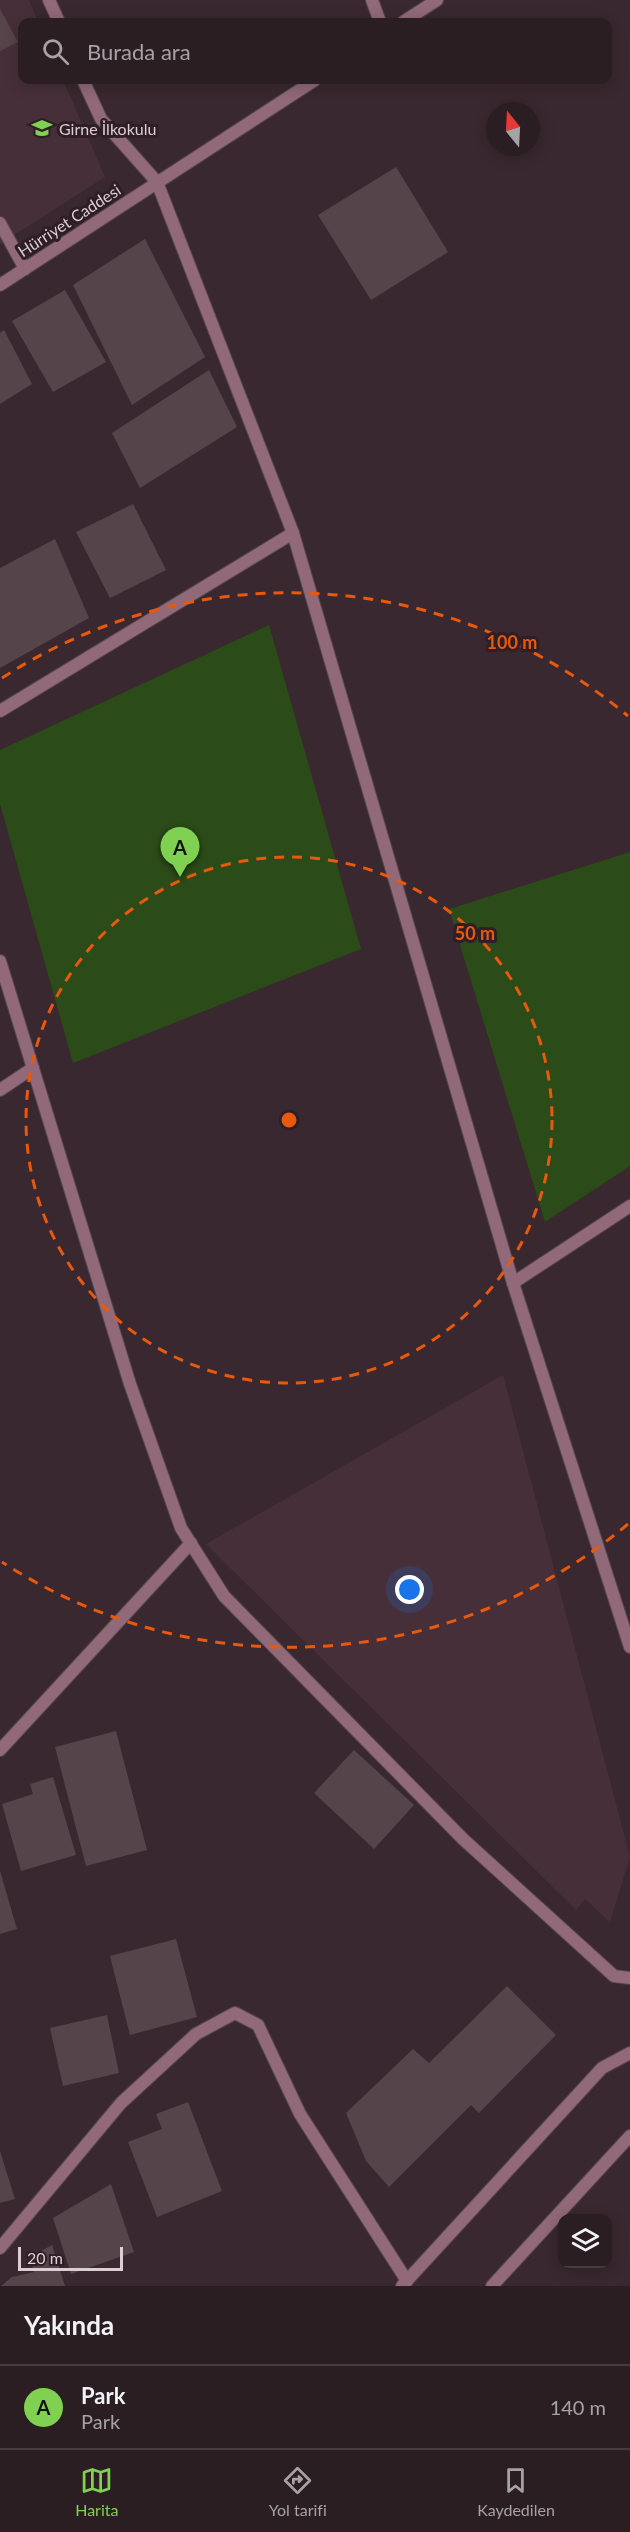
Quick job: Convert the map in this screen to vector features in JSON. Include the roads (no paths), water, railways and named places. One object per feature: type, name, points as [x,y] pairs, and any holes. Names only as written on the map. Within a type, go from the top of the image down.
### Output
[{"type":"street","points":[[49,0],[57,18]]},
{"type":"street","points":[[372,0],[379,18]]},
{"type":"street","points":[[409,18],[437,0]]},
{"type":"street","points":[[85,84],[100,119],[157,182],[293,534],[513,1283],[630,1647]]},
{"type":"street","name":"Hürriyet Caddesi","points":[[0,285],[309,84]]},
{"type":"street","points":[[0,223],[25,269]]},
{"type":"street","points":[[0,711],[293,534]]},
{"type":"street","points":[[0,961],[130,1384],[181,1528],[224,1596],[463,1839],[614,1976],[630,1978]]},
{"type":"street","points":[[0,1090],[33,1068]]},
{"type":"street","points":[[513,1283],[630,1206]]},
{"type":"street","points":[[0,1750],[191,1543]]},
{"type":"street","points":[[0,2248],[121,2103],[196,2034],[235,2013],[258,2025],[300,2114],[404,2283],[602,2068],[630,2053]]},
{"type":"street","points":[[492,2286],[630,2136]]},
{"type":"place","name":"Girne İlkokulu","points":[[42,128]]},
{"type":"place","name":"Park","points":[[180,877]]}]
